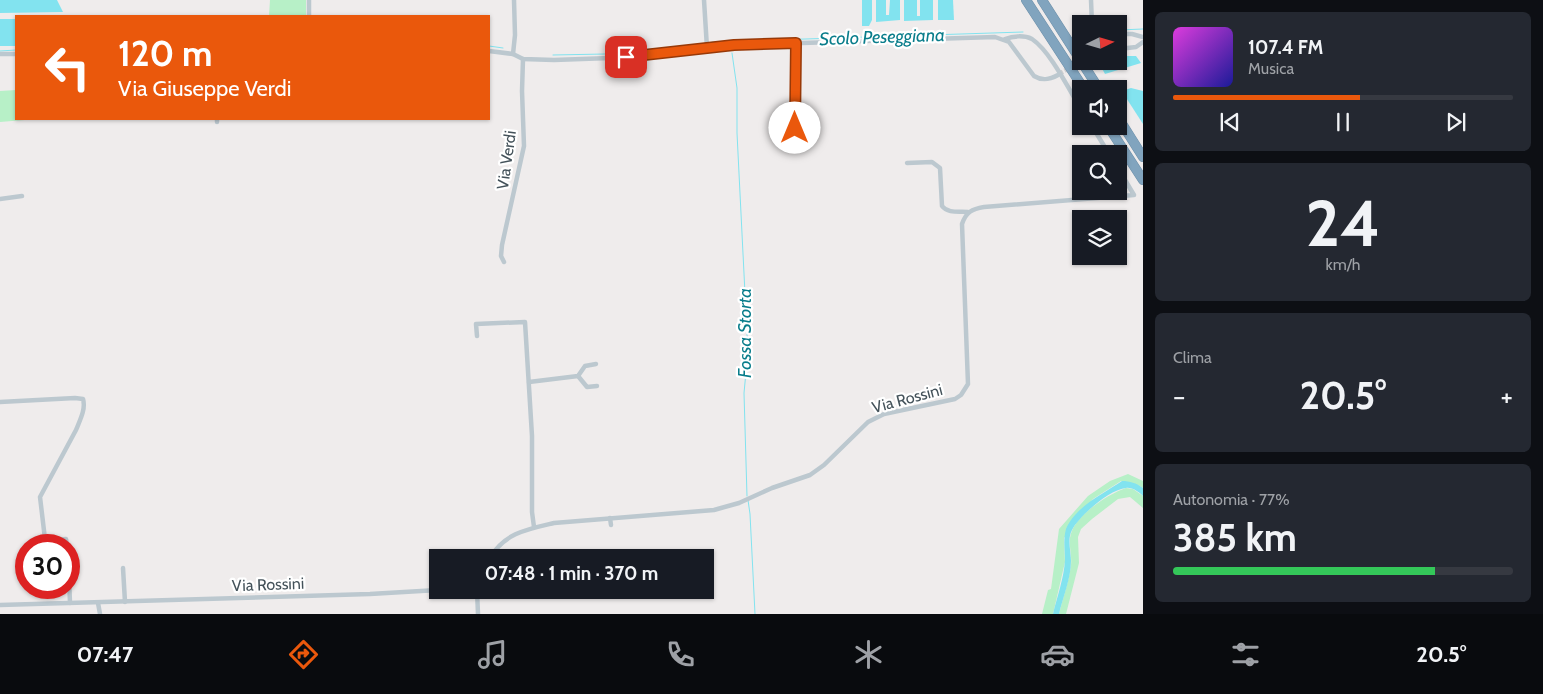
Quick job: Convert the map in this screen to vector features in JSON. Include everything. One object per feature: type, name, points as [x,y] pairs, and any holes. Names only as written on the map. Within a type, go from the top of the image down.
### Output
[{"type":"highway","points":[[1026,0],[1078,80]]},
{"type":"highway","points":[[1042,0],[1072,47]]},
{"type":"highway","points":[[1127,132],[1143,157]]},
{"type":"highway","points":[[1114,135],[1143,180]]},
{"type":"street","points":[[308,15],[309,0]]},
{"type":"street","points":[[513,54],[515,35],[514,0]]},
{"type":"street","points":[[704,0],[707,48]]},
{"type":"street","points":[[1091,0],[1092,15]]},
{"type":"street","points":[[1128,34],[1143,37]]},
{"type":"street","points":[[490,51],[513,54],[523,59],[554,60],[638,57],[734,45],[989,37],[1005,39],[1016,37],[1030,38],[1059,72],[1072,94]]},
{"type":"street","points":[[1005,39],[1013,46],[1034,76],[1047,79],[1058,75]]},
{"type":"street","points":[[1128,47],[1136,47],[1143,42]]},
{"type":"street","points":[[795,145],[796,43]]},
{"type":"street","points":[[0,54],[15,54]]},
{"type":"street","name":"Via Verdi","points":[[504,262],[501,256],[502,245],[524,146],[523,59]]},
{"type":"street","points":[[906,163],[932,162],[940,168],[942,206],[945,210],[968,212],[984,207],[1072,200]]},
{"type":"street","points":[[1127,183],[1134,195],[1127,196]]},
{"type":"street","points":[[0,199],[22,196]]},
{"type":"street","name":"Via Rossini","points":[[497,549],[506,538],[554,523],[714,510],[739,504],[772,488],[810,474],[824,465],[874,418],[955,398],[965,390],[968,384],[962,224],[964,216],[968,212]]},
{"type":"street","points":[[477,336],[476,324],[524,322],[532,436],[532,512],[534,528]]},
{"type":"street","points":[[529,382],[578,376],[585,366],[596,364]]},
{"type":"street","points":[[578,376],[587,387],[597,386]]},
{"type":"street","points":[[0,402],[83,399],[81,418],[76,430],[40,497],[44,534]]},
{"type":"street","points":[[610,518],[611,525]]},
{"type":"street","points":[[123,568],[125,602]]},
{"type":"street","name":"Via Rossini","points":[[0,605],[429,591]]},
{"type":"street","points":[[70,599],[70,603]]},
{"type":"street","points":[[477,599],[478,614]]},
{"type":"street","points":[[98,603],[100,614]]},
{"type":"green space","points":[[270,0],[306,0],[306,15],[269,15]]},
{"type":"green space","points":[[15,90],[15,120],[25,120],[0,122],[0,91]]},
{"type":"green space","points":[[1128,474],[1143,481],[1143,488],[1121,481],[1093,499],[1064,538],[1065,562],[1053,614],[1042,614],[1048,590],[1051,589],[1059,529],[1088,496],[1110,481]]},
{"type":"green space","points":[[1126,488],[1133,489],[1143,496],[1143,508],[1130,497],[1118,499],[1081,529],[1078,537],[1079,563],[1066,614],[1059,614],[1070,571],[1070,538],[1072,530],[1092,507],[1110,495]]},
{"type":"water","points":[[0,0],[57,0],[63,12],[0,13]]},
{"type":"water","points":[[862,0],[872,0],[872,20],[869,26],[862,26]]},
{"type":"water","points":[[876,0],[886,0],[886,15],[889,15],[890,0],[900,0],[900,20],[876,22]]},
{"type":"water","points":[[904,0],[917,0],[917,16],[920,16],[920,0],[933,0],[933,20],[904,21]]},
{"type":"water","points":[[938,0],[953,0],[954,20],[938,20]]},
{"type":"water","points":[[0,19],[15,19],[15,46],[0,46]]},
{"type":"water","points":[[1128,56],[1136,56],[1141,63],[1128,67]]},
{"type":"water","points":[[1103,70],[1118,70],[1105,74]]},
{"type":"water","points":[[1131,88],[1143,91],[1143,124],[1127,99],[1127,89]]},
{"type":"water","points":[[1122,481],[1128,481],[1143,488],[1143,496],[1131,488],[1119,490],[1096,504],[1076,524],[1070,537],[1071,567],[1068,581],[1059,614],[1053,614],[1062,581],[1065,560],[1064,541],[1066,529],[1070,521],[1098,496]]},
{"type":"waterway","name":"Scolo Peseggiana","points":[[1128,30],[1143,29]]},
{"type":"waterway","name":"Scolo Peseggiana","points":[[712,42],[1023,32]]},
{"type":"waterway","name":"Scolo Peseggiana","points":[[553,55],[605,54],[696,46],[699,44]]},
{"type":"waterway","name":"Scolo Peseggiana","points":[[490,46],[503,48]]},
{"type":"waterway","name":"Scolo Peseggiana","points":[[0,51],[15,50]]},
{"type":"waterway","name":"Fossa Storta","points":[[732,53],[737,88],[737,133],[748,351],[744,393],[747,496]]},
{"type":"waterway","name":"Fossa Storta","points":[[748,500],[755,614]]},
{"type":"tunnel","points":[[1059,74],[1072,66]]},
{"type":"route","points":[[626,57],[734,45],[796,43],[795,128]]}]
